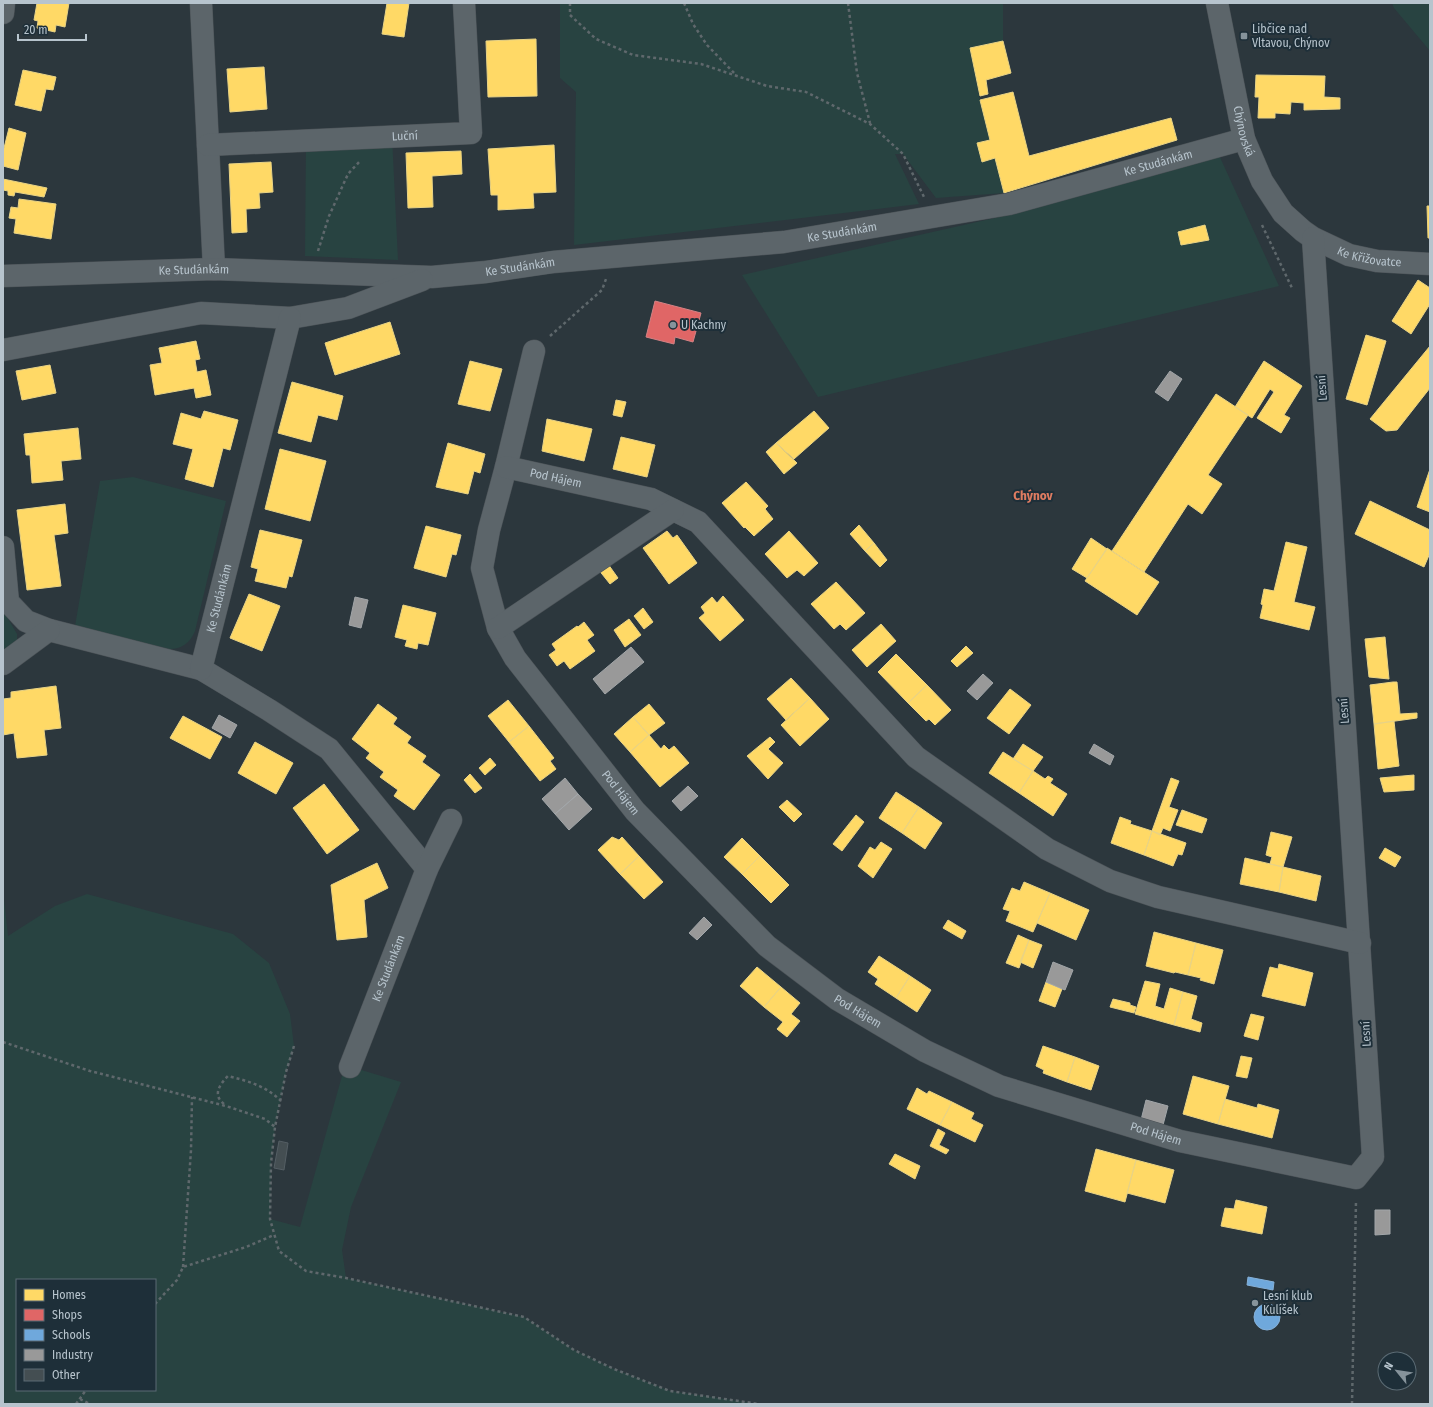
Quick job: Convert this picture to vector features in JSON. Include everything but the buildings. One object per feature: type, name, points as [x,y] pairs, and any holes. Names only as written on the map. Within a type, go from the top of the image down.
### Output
[{"type":"street","points":[[3,13],[4,3]]},
{"type":"street","points":[[201,3],[214,269]]},
{"type":"street","name":"Luční","points":[[208,144],[471,133],[464,3]]},
{"type":"street","name":"Chýnovská","points":[[1217,3],[1244,139],[1262,181],[1277,205],[1291,222],[1313,238]]},
{"type":"street","name":"Ke Studánkám","points":[[3,276],[214,269],[432,277],[486,272],[553,262],[784,242],[1009,204],[1244,139]]},
{"type":"street","name":"Ke Křižovatce","points":[[1313,238],[1335,250],[1362,258],[1397,263],[1430,264]]},
{"type":"street","name":"Lesní","points":[[1313,238],[1330,517],[1360,943],[1373,1157],[1356,1178]]},
{"type":"street","name":"Ke Studánkám","points":[[3,350],[201,312],[290,318],[348,308],[432,277]]},
{"type":"street","name":"Ke Studánkám","points":[[201,669],[290,318]]},
{"type":"street","name":"Pod Hájem","points":[[534,351],[489,530],[482,568],[498,628],[515,658],[635,811],[767,946],[837,998],[925,1051],[998,1086],[1180,1141],[1356,1178]]},
{"type":"street","name":"Pod Hájem","points":[[506,467],[651,499],[698,522],[916,757],[1047,849],[1110,881],[1158,897],[1360,943]]},
{"type":"street","points":[[498,628],[673,510]]},
{"type":"street","points":[[3,547],[8,602],[26,621],[49,630],[201,669],[269,710],[328,749],[427,869]]},
{"type":"street","points":[[3,664],[49,630]]},
{"type":"street","name":"Ke Studánkám","points":[[350,1067],[427,869],[450,820]]},
{"type":"path","points":[[570,3],[570,15],[596,39],[633,55],[701,64],[767,86],[806,92],[870,124],[903,154],[934,217]]},
{"type":"path","points":[[684,3],[693,24],[707,45],[736,76]]},
{"type":"path","points":[[848,3],[857,73],[870,124]]},
{"type":"path","points":[[306,272],[320,247],[329,216],[348,174],[382,137]]},
{"type":"path","points":[[534,351],[602,290],[614,257]]},
{"type":"path","points":[[3,1042],[90,1071],[226,1106],[265,1119],[276,1127]]},
{"type":"path","points":[[294,1046],[286,1072],[271,1163],[270,1219],[279,1252],[306,1271],[346,1278],[524,1317],[574,1350],[614,1370],[670,1391],[759,1404]]},
{"type":"path","points":[[226,1106],[220,1101],[218,1094],[220,1084],[228,1076],[262,1086],[273,1093],[281,1101]]},
{"type":"path","points":[[156,1303],[177,1280],[182,1267],[191,1150],[192,1097]]},
{"type":"path","points":[[1352,1404],[1356,1178]]},
{"type":"path","points":[[182,1267],[246,1247],[274,1235]]},
{"type":"path","points":[[76,1404],[85,1391]]},
{"type":"path","points":[[80,1399],[90,1404]]},
{"type":"green space","points":[[560,3],[1003,3],[1003,41],[970,48],[980,100],[990,140],[982,162],[995,158],[1004,193],[936,198],[903,154],[895,154],[919,204],[574,245],[576,92],[560,78]]},
{"type":"green space","points":[[1392,3],[1430,3],[1430,51],[1394,8]]},
{"type":"green space","points":[[392,136],[398,260],[305,256],[306,140]]},
{"type":"green space","points":[[1218,153],[1279,286],[818,397],[742,275],[1008,215]]},
{"type":"green space","points":[[133,477],[226,501],[195,631],[188,642],[178,648],[169,649],[75,626],[100,481]]},
{"type":"green space","points":[[3,610],[17,634],[17,642],[3,656]]},
{"type":"green space","points":[[3,890],[8,936],[55,906],[87,894],[233,934],[269,963],[290,1014],[294,1046],[286,1072],[275,1127],[271,1163],[270,1219],[300,1227],[345,1065],[401,1082],[351,1207],[342,1250],[346,1278],[524,1317],[574,1350],[614,1369],[670,1391],[759,1404],[3,1404]]},
{"type":"place","name":"Libčice nad Vltavou, Chýnov","points":[[1244,36]]},
{"type":"place","name":"U Kachny","points":[[673,325]]},
{"type":"place","name":"Lesní klub Kulíšek","points":[[1255,1303]]},
{"type":"district","name":"Chýnov","points":[[1033,495]]}]
